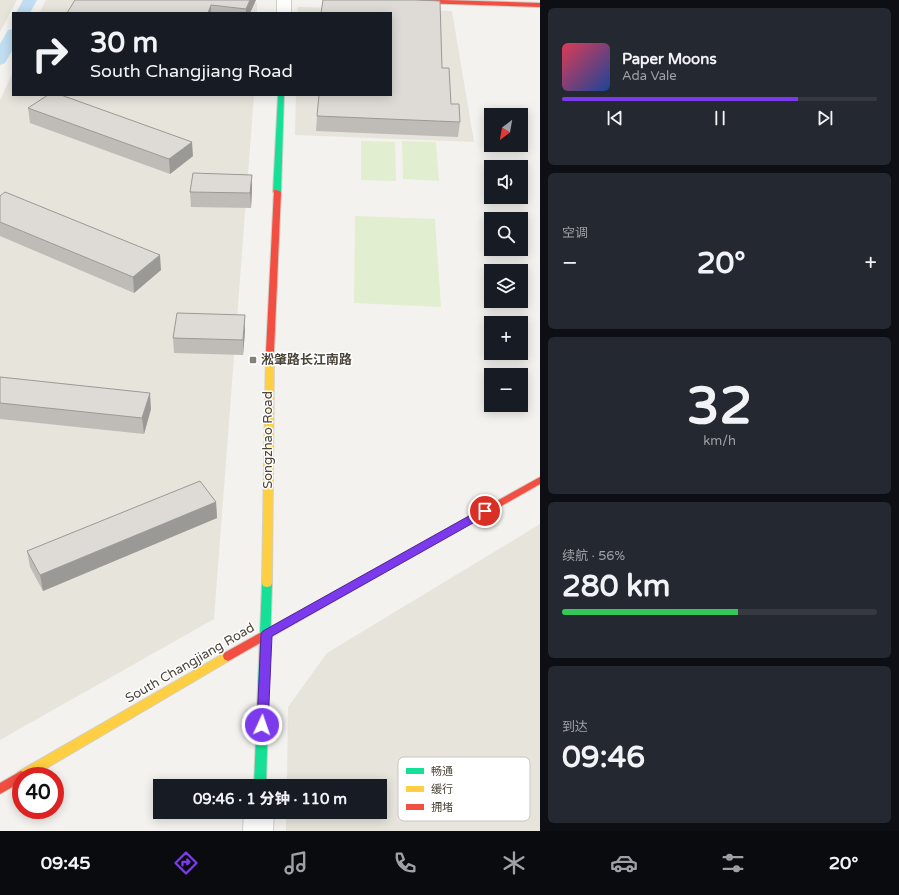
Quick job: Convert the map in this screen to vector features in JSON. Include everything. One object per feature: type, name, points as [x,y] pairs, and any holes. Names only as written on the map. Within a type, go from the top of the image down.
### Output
[{"type":"street","points":[[284,0],[284,12]]},
{"type":"street","points":[[388,0],[540,5]]},
{"type":"street","name":"Songzhao Road","points":[[260,779],[266,634],[269,381],[281,96]]},
{"type":"street","name":"South Changjiang Road","points":[[37,767],[266,634],[540,480]]},
{"type":"street","name":"South Changjiang Road","points":[[0,789],[12,782]]},
{"type":"street","points":[[258,831],[259,819]]},
{"type":"shaded area","points":[[0,0],[17,0],[0,32]]},
{"type":"shaded area","points":[[46,0],[211,0],[257,3],[257,12],[40,12]]},
{"type":"shaded area","points":[[298,7],[452,11],[474,142],[295,135],[296,96],[392,96],[392,12],[297,12]]},
{"type":"shaded area","points":[[12,74],[12,96],[254,96],[214,619],[0,740],[0,100]]},
{"type":"shaded area","points":[[540,524],[540,831],[286,831],[286,819],[387,819],[387,779],[287,779],[288,707],[327,653]]},
{"type":"green space","points":[[361,141],[395,142],[396,181],[361,180]]},
{"type":"green space","points":[[402,141],[436,142],[439,181],[403,179]]},
{"type":"green space","points":[[355,216],[435,219],[441,307],[354,303]]},
{"type":"building","points":[[75,0],[250,0],[246,9],[211,5],[208,12],[68,12]]},
{"type":"building","points":[[323,0],[440,1],[442,68],[449,68],[451,104],[459,104],[460,122],[317,116],[319,96],[392,96],[392,12],[321,12]]},
{"type":"building","points":[[46,96],[64,96],[192,142],[169,159],[28,108]]},
{"type":"building","points":[[193,173],[252,175],[250,193],[190,192]]},
{"type":"building","points":[[5,192],[160,255],[133,277],[0,222],[0,196]]},
{"type":"building","points":[[177,313],[245,315],[243,340],[173,338]]},
{"type":"building","points":[[0,377],[150,393],[142,418],[0,403]]},
{"type":"building","points":[[200,481],[216,502],[40,575],[27,551]]},
{"type":"waterway","points":[[24,12],[30,0]]},
{"type":"waterway","points":[[0,60],[12,35]]},
{"type":"traffic: fast","points":[[277,192],[281,96]]},
{"type":"traffic: fast","points":[[260,779],[267,583]]},
{"type":"traffic: slow","points":[[267,583],[270,352]]},
{"type":"traffic: slow","points":[[37,767],[228,656]]},
{"type":"traffic: jam","points":[[389,0],[540,5]]},
{"type":"traffic: jam","points":[[270,352],[277,192]]},
{"type":"traffic: jam","points":[[228,656],[540,480]]},
{"type":"traffic: jam","points":[[0,789],[12,782]]},
{"type":"place","name":"淞肇路长江南路","points":[[253,360]]},
{"type":"route","points":[[262,725],[266,634],[485,511]]}]
